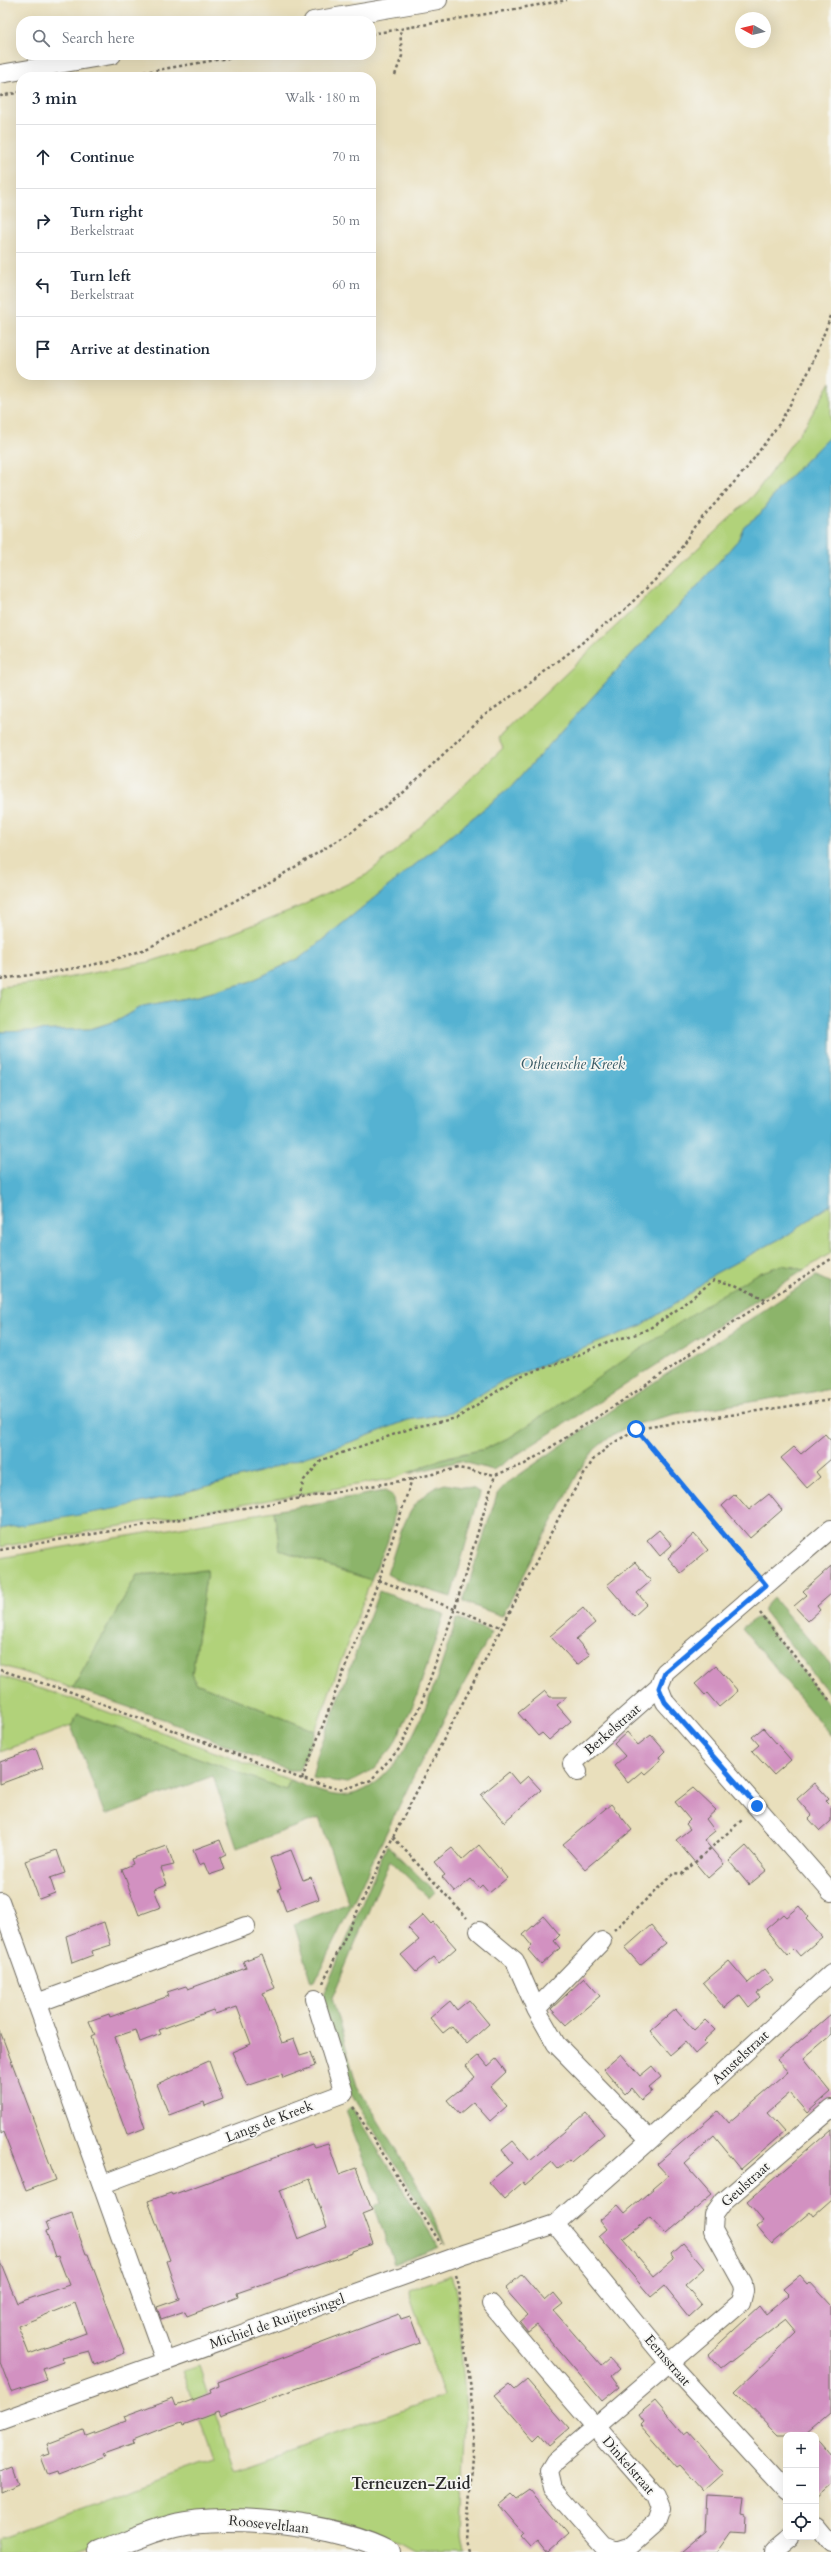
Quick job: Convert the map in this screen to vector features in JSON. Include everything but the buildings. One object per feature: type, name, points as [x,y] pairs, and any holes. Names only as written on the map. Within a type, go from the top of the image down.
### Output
[{"type":"main road","name":"Rooseveltlaan","points":[[100,2552],[175,2525],[227,2518],[330,2530],[390,2552]]},
{"type":"street","points":[[343,16],[438,0]]},
{"type":"street","points":[[0,74],[83,60]]},
{"type":"street","name":"Berkelstraat","points":[[578,1772],[572,1764],[659,1688],[665,1672],[831,1529]]},
{"type":"street","points":[[659,1688],[665,1702],[831,1892]]},
{"type":"street","points":[[0,1901],[103,2184],[165,2361]]},
{"type":"street","points":[[37,2003],[246,1926]]},
{"type":"street","points":[[479,1931],[515,1961],[536,2009],[556,2044],[650,2140]]},
{"type":"street","points":[[536,2009],[602,1941]]},
{"type":"street","name":"Amstelstraat","points":[[555,2224],[650,2140],[831,1973]]},
{"type":"street","points":[[315,1999],[344,2093]]},
{"type":"street","name":"Langs de Kreek","points":[[103,2184],[344,2093]]},
{"type":"street","name":"Geulstraat","points":[[669,2363],[736,2307],[743,2296],[743,2284],[713,2230],[714,2214],[724,2201],[831,2109]]},
{"type":"street","name":"Michiel de Ruijtersingel","points":[[0,2421],[165,2361],[555,2224]]},
{"type":"street","name":"Eemsstraat","points":[[555,2224],[669,2363],[783,2489]]},
{"type":"street","name":"Dinkelstraat","points":[[491,2304],[594,2425],[659,2502],[661,2510],[656,2523],[624,2550],[617,2551],[604,2546],[550,2483],[549,2471],[555,2461],[594,2425],[669,2363]]},
{"type":"street","points":[[819,2529],[831,2543]]},
{"type":"street","points":[[772,2552],[787,2540]]},
{"type":"path","points":[[376,33],[567,0]]},
{"type":"path","points":[[395,76],[402,56],[398,7]]},
{"type":"path","points":[[144,72],[217,60]]},
{"type":"path","points":[[0,96],[16,93]]},
{"type":"path","points":[[0,979],[104,962],[127,956],[150,947],[313,856],[383,809],[482,717],[530,683],[623,611],[660,575],[678,553],[694,527],[746,469],[779,424],[809,371],[831,316]]},
{"type":"path","points":[[0,1550],[412,1479],[458,1468],[495,1475],[525,1464],[654,1380],[768,1300],[831,1259]]},
{"type":"path","points":[[299,1498],[304,1480],[322,1460],[415,1428],[457,1418],[520,1376],[650,1328],[675,1311],[714,1280],[735,1285],[768,1300]]},
{"type":"path","points":[[315,1999],[393,1837],[567,1502],[593,1460],[609,1446],[636,1429],[831,1400]]},
{"type":"path","points":[[636,1429],[766,1585]]},
{"type":"path","points":[[0,1670],[71,1692],[302,1779],[338,1789],[356,1786],[371,1780],[400,1748],[423,1699],[455,1608],[495,1475]]},
{"type":"path","points":[[302,1779],[379,1580],[412,1479]]},
{"type":"path","points":[[379,1580],[502,1627]]},
{"type":"path","points":[[749,1599],[831,1702]]},
{"type":"path","points":[[602,1941],[674,1873],[682,1874],[757,1806]]},
{"type":"path","points":[[393,1837],[479,1931]]},
{"type":"path","points":[[344,2093],[451,2260],[460,2285],[462,2331],[471,2388],[473,2456],[466,2542],[469,2552]]},
{"type":"green space","points":[[831,382],[831,435],[779,488],[760,514],[744,526],[738,540],[693,591],[626,660],[512,786],[300,958],[249,982],[198,996],[143,1006],[119,1020],[90,1029],[0,1032],[0,987],[46,982],[149,962],[200,946],[301,906],[366,875],[396,850],[503,748],[498,738],[754,495],[806,424]]},
{"type":"green space","points":[[831,1204],[831,1253],[804,1270],[791,1266],[512,1436],[485,1449],[450,1456],[395,1478],[0,1547],[0,1529],[182,1493],[256,1473],[354,1441],[408,1420],[450,1413],[504,1380],[642,1325],[681,1300],[714,1274],[789,1234]]},
{"type":"green space","points":[[782,1265],[804,1270],[493,1470],[460,1461],[408,1474],[441,1459],[485,1449],[512,1436],[716,1298],[759,1273]]},
{"type":"green space","points":[[816,1276],[831,1283],[831,1389],[675,1414],[629,1426],[614,1434],[595,1449],[581,1468],[502,1616],[463,1602],[497,1494],[506,1484],[618,1406]]},
{"type":"green space","points":[[445,1484],[474,1489],[480,1493],[451,1597],[400,1581],[387,1574],[400,1533],[413,1508],[421,1498],[432,1490]]},
{"type":"green space","points":[[385,1491],[392,1495],[394,1516],[389,1538],[371,1580],[280,1550],[274,1511]]},
{"type":"green space","points":[[274,1511],[280,1550],[371,1580],[315,1731],[196,1683],[192,1674],[207,1570],[137,1575],[73,1688],[0,1665],[0,1558]]},
{"type":"green space","points":[[207,1570],[192,1674],[196,1683],[315,1731],[300,1770],[287,1770],[166,1720],[73,1688],[137,1575]]},
{"type":"green space","points":[[379,1591],[444,1614],[415,1701],[392,1748],[374,1769],[348,1783],[312,1778],[317,1756]]},
{"type":"green space","points":[[773,1598],[831,1665],[831,1696],[764,1611],[764,1608]]},
{"type":"green space","points":[[756,1618],[760,1618],[831,1707],[831,1736],[742,1628]]},
{"type":"green space","points":[[457,1619],[492,1632],[414,1775],[315,1981],[312,1982],[294,1924],[349,1903],[319,1818],[237,1848],[213,1776],[105,1815],[71,1726],[78,1714],[286,1790],[290,1780],[333,1795],[348,1795],[370,1787],[389,1770],[405,1748],[419,1722],[441,1667]]},
{"type":"green space","points":[[0,1676],[70,1698],[290,1780],[286,1790],[78,1714],[71,1726],[0,1752]]},
{"type":"green space","points":[[387,1845],[435,1892],[429,1898],[390,1860],[332,1998],[357,2086],[426,2199],[445,2244],[349,2091],[321,2000]]},
{"type":"green space","points":[[351,2107],[439,2247],[394,2264],[374,2206],[381,2202],[345,2111]]},
{"type":"green space","points":[[452,2275],[456,2287],[466,2411],[461,2536],[464,2552],[412,2552],[396,2543],[340,2525],[166,2521],[73,2552],[0,2552],[0,2538],[214,2460],[183,2371],[199,2366],[234,2469],[444,2396],[408,2290]]},
{"type":"water","name":"Otheensche Kreek","points":[[831,435],[831,1204],[789,1234],[714,1274],[681,1300],[642,1325],[504,1380],[450,1413],[408,1420],[354,1441],[256,1473],[182,1493],[119,1508],[0,1529],[0,1032],[90,1029],[119,1020],[143,1006],[198,996],[249,982],[300,958],[512,786],[626,660],[693,591],[738,540],[744,526],[760,514],[779,488]]},
{"type":"district","name":"Terneuzen-Zuid","points":[[411,2483]]},
{"type":"route","points":[[636,1429],[766,1585],[665,1672],[659,1688],[665,1702],[757,1806]]}]
